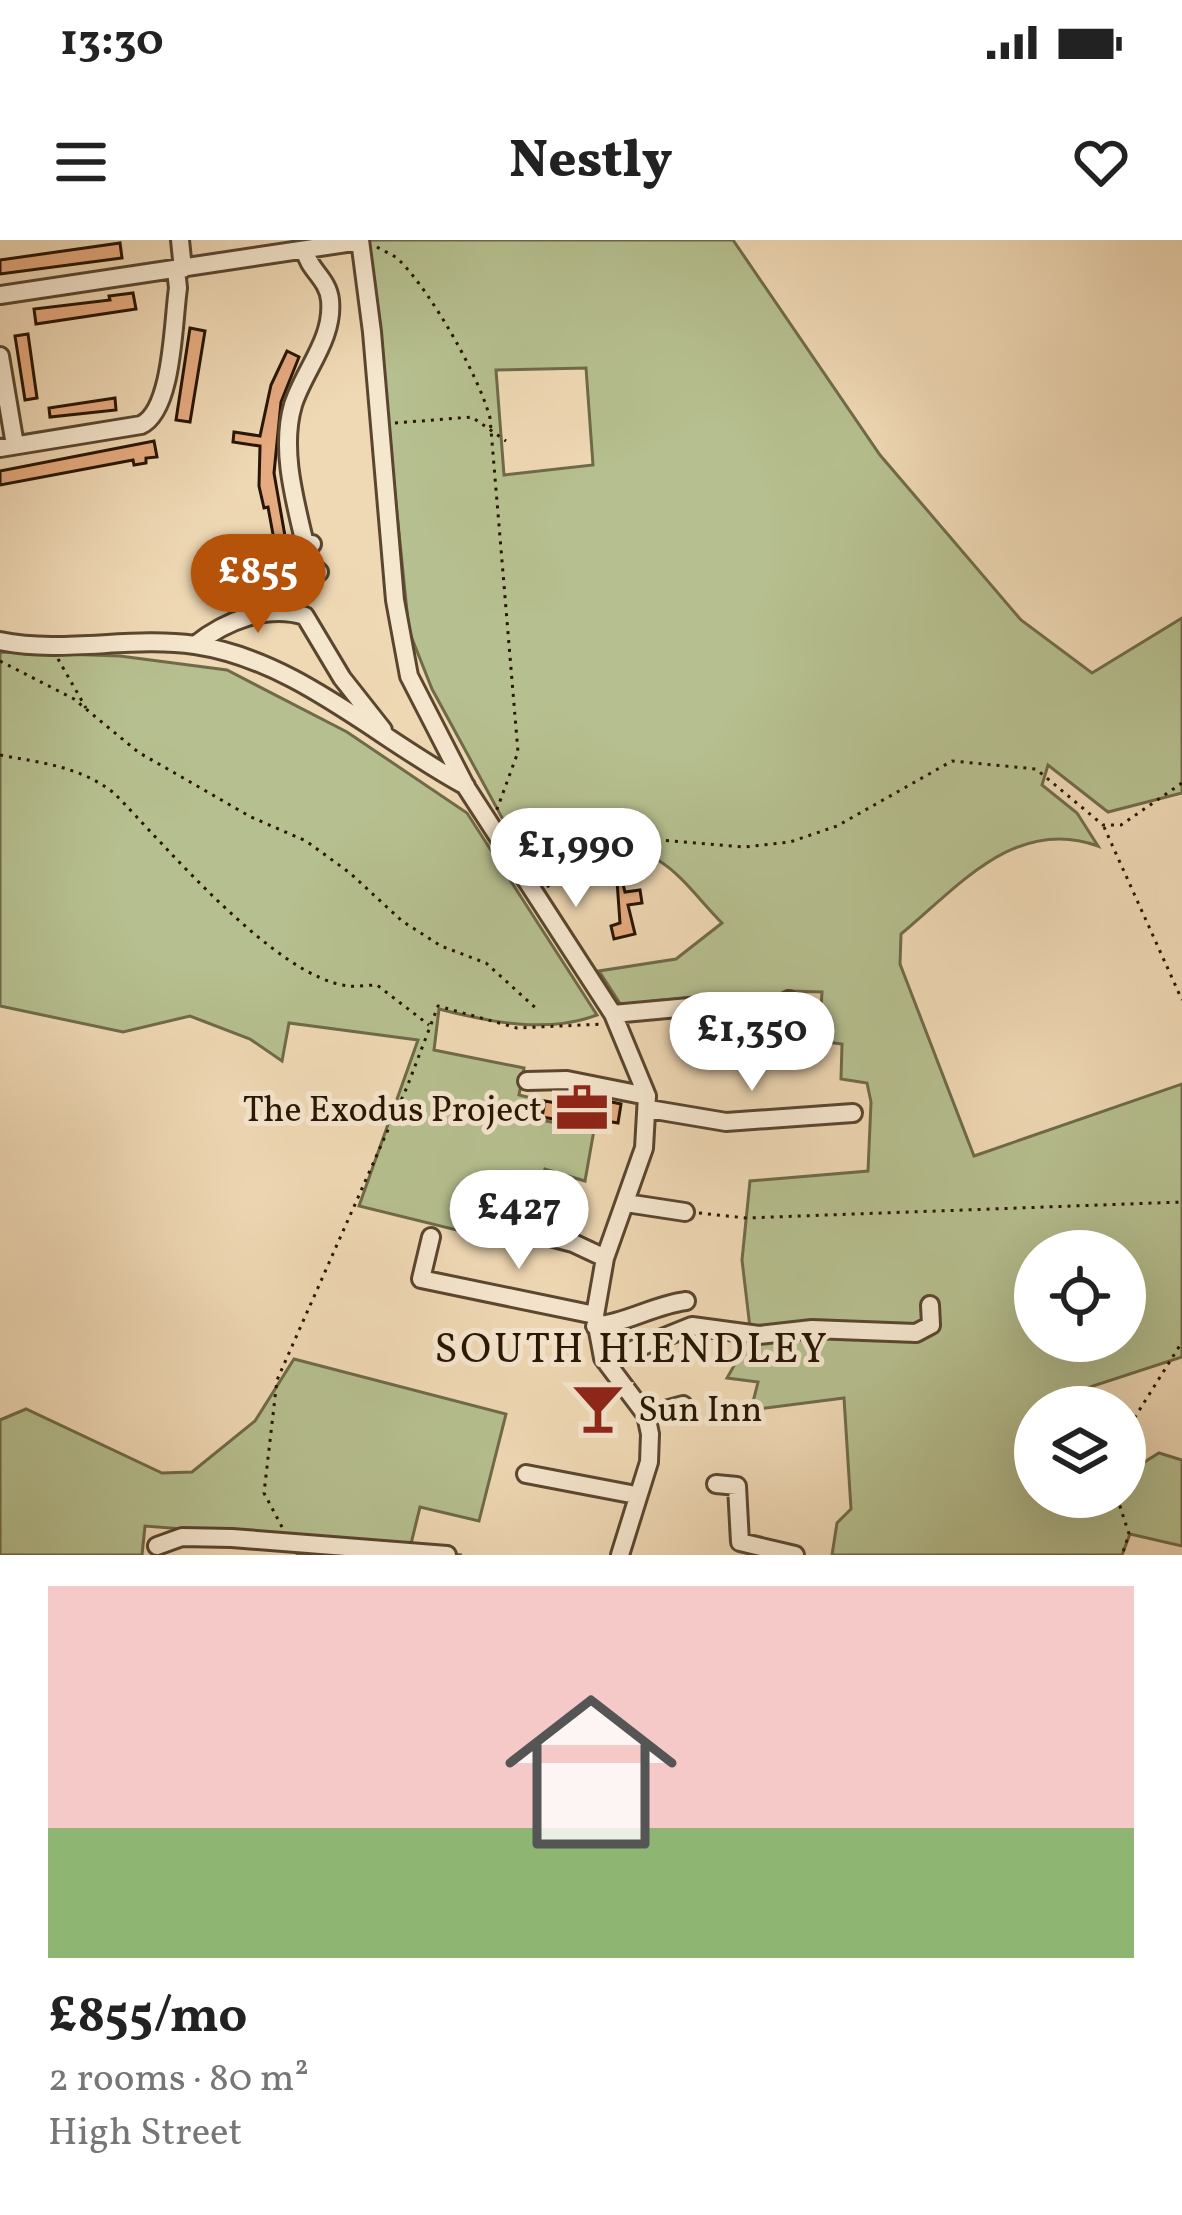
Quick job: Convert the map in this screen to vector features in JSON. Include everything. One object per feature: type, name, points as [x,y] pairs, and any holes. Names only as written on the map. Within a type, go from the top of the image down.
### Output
[{"type":"street","points":[[0,356],[7,447],[152,420],[163,398],[180,240]]},
{"type":"street","points":[[0,295],[360,240],[399,637],[410,676],[466,787],[615,1019],[648,1102],[644,1148],[605,1258],[595,1320],[604,1361],[646,1415],[650,1434],[649,1462],[620,1555]]},
{"type":"street","points":[[305,251],[323,280],[331,306],[322,345],[293,406],[289,438],[308,561],[319,572]]},
{"type":"street","points":[[195,645],[214,630],[255,616],[291,611],[305,616],[342,678],[387,738]]},
{"type":"street","points":[[0,641],[51,646],[195,645],[263,665],[466,787]]},
{"type":"street","points":[[615,1019],[734,1003],[780,1004],[773,1047]]},
{"type":"street","points":[[527,1081],[567,1080],[726,1122],[853,1113]]},
{"type":"street","points":[[626,1203],[685,1212]]},
{"type":"street","points":[[532,1232],[605,1258]]},
{"type":"street","points":[[431,1237],[421,1279],[613,1324],[656,1306],[687,1308],[684,1280]]},
{"type":"street","points":[[604,1361],[692,1326],[759,1335],[812,1329],[916,1333],[929,1328],[930,1305]]},
{"type":"street","points":[[646,1415],[683,1405]]},
{"type":"street","points":[[526,1474],[636,1495]]},
{"type":"street","points":[[716,1484],[736,1486],[740,1542],[795,1555]]},
{"type":"street","points":[[157,1546],[182,1537],[231,1546],[290,1541],[447,1555]]},
{"type":"path","points":[[360,240],[399,259],[435,307],[483,390],[491,431],[518,752],[490,824]]},
{"type":"path","points":[[381,424],[472,418],[506,441]]},
{"type":"path","points":[[51,646],[87,710]]},
{"type":"path","points":[[0,662],[87,710],[139,752],[251,817],[306,841],[402,921],[440,946],[486,962],[539,1011]]},
{"type":"path","points":[[0,755],[73,768],[93,777],[258,939],[328,980],[348,986],[377,985],[430,1026]]},
{"type":"path","points":[[536,896],[598,845],[626,837],[744,847],[790,842],[837,826],[952,761],[1036,770],[1103,825],[1182,1000]]},
{"type":"path","points":[[1103,825],[1121,825],[1182,783]]},
{"type":"path","points":[[290,1541],[264,1493],[277,1380],[438,1006],[517,1028],[615,1019]]},
{"type":"path","points":[[685,1212],[746,1218],[1182,1202]]},
{"type":"path","points":[[1146,1399],[1182,1342]]},
{"type":"path","points":[[1122,1555],[1129,1534],[1124,1518]]},
{"type":"green space","points":[[369,240],[733,240],[880,455],[1021,620],[1092,673],[1182,618],[1182,793],[1108,812],[1048,765],[1042,785],[1077,813],[1098,846],[1068,839],[1041,840],[990,861],[901,934],[900,964],[974,1156],[1182,1084],[1182,1357],[1093,1386],[1014,1386],[1014,1518],[1146,1518],[1146,1461],[1159,1453],[1182,1460],[1182,1546],[1130,1534],[1122,1555],[832,1555],[837,1523],[851,1509],[844,1398],[751,1410],[758,1382],[727,1378],[751,1336],[742,1260],[750,1181],[868,1171],[871,1102],[867,1083],[841,1079],[842,1044],[819,1041],[822,992],[787,991],[773,1001],[697,997],[621,1005],[599,971],[676,959],[722,923],[656,859],[623,851],[603,854],[552,815],[512,836],[432,689],[409,631]],"holes":[[[586,368],[593,465],[504,475],[496,370]]]},
{"type":"green space","points":[[0,652],[120,656],[227,670],[347,732],[467,813],[597,1015],[538,1025],[439,1009],[434,1050],[524,1068],[519,1095],[543,1101],[541,1120],[594,1130],[585,1181],[545,1169],[533,1204],[488,1195],[481,1236],[359,1206],[418,1040],[289,1023],[282,1061],[250,1039],[190,1016],[123,1032],[0,1006]]},
{"type":"green space","points":[[294,1359],[506,1414],[479,1521],[420,1507],[410,1548],[462,1555],[298,1555],[289,1544],[145,1526],[142,1555],[0,1555],[0,1420],[26,1409],[162,1473],[192,1472],[255,1421]]},
{"type":"building","points":[[120,243],[122,258],[0,274],[0,260]]},
{"type":"building","points":[[133,293],[136,309],[36,324],[34,309]]},
{"type":"building","points":[[190,328],[205,331],[190,422],[176,420]]},
{"type":"building","points":[[28,334],[37,398],[25,400],[15,336]]},
{"type":"building","points":[[287,351],[299,357],[281,402],[274,473],[298,585],[283,589],[268,507],[264,508],[259,486],[260,446],[233,442],[234,432],[260,436],[271,385]]},
{"type":"building","points":[[115,398],[116,410],[50,417],[49,408]]},
{"type":"building","points":[[154,441],[157,457],[146,458],[146,463],[134,465],[133,460],[0,485],[0,471]]},
{"type":"building","points":[[562,831],[579,855],[556,871],[539,847]]},
{"type":"building","points":[[622,880],[625,892],[640,890],[642,903],[628,905],[635,934],[614,939],[611,926],[620,923],[617,881]]},
{"type":"building","name":"The Exodus Project","points":[[569,1093],[621,1104],[618,1123],[594,1119],[593,1126],[542,1117],[545,1101],[567,1105]]},
{"type":"place","name":"The Exodus Project","points":[[582,1108]]},
{"type":"place","name":"Sun Inn","points":[[598,1408]]},
{"type":"district","name":"SOUTH HIENDLEY","points":[[632,1347]]}]
